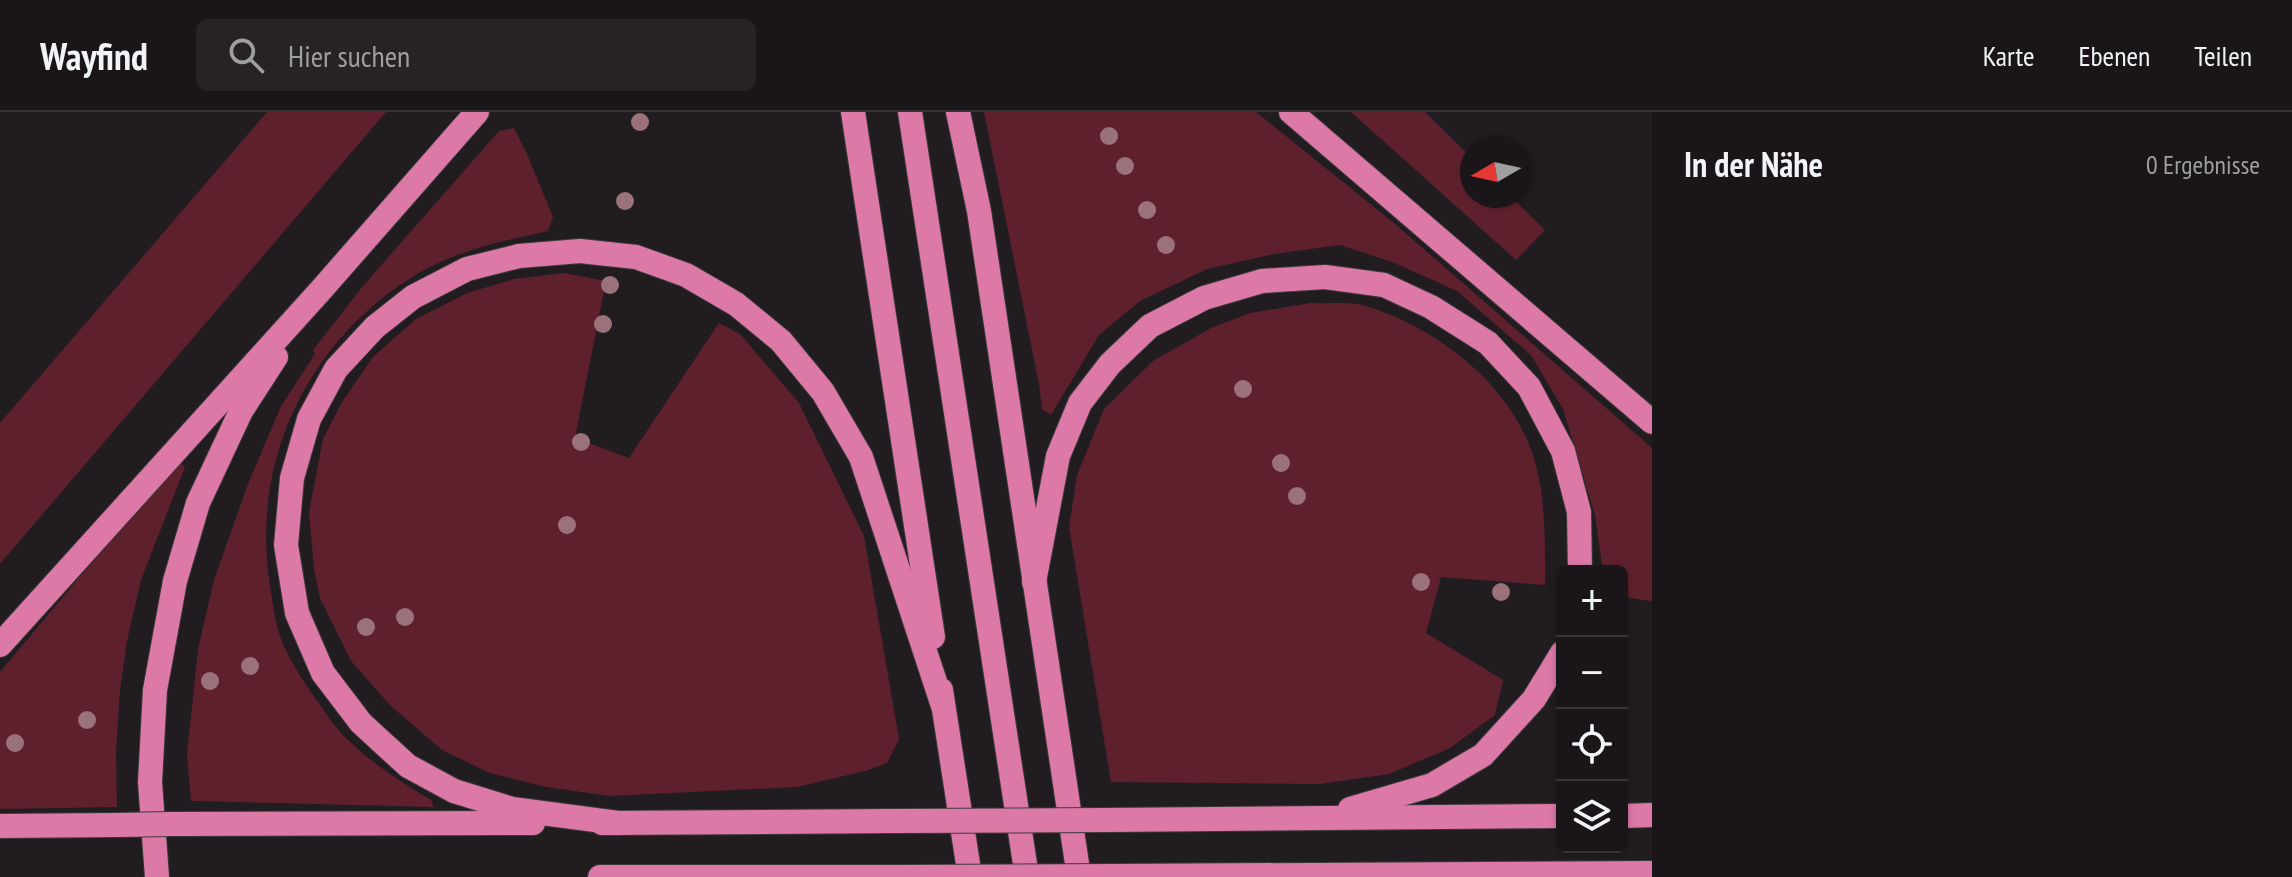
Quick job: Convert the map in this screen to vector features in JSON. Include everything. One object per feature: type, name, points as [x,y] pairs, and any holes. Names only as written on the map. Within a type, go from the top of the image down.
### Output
[{"type":"highway","points":[[0,645],[321,290],[477,112]]},
{"type":"highway","points":[[853,112],[970,877]]},
{"type":"highway","points":[[910,112],[1027,877]]},
{"type":"highway","points":[[958,112],[979,211],[1079,877]]},
{"type":"highway","points":[[1291,112],[1652,422]]},
{"type":"highway","points":[[618,823],[512,809],[454,791],[408,766],[361,723],[323,673],[297,613],[286,545],[292,478],[309,419],[336,369],[375,327],[413,297],[467,269],[519,256],[580,251],[636,257],[686,275],[736,304],[781,341],[823,392],[861,457],[943,706]]},
{"type":"highway","points":[[1034,582],[1058,456],[1080,403],[1110,364],[1150,326],[1204,298],[1262,281],[1325,277],[1384,285],[1431,307],[1488,343],[1529,387],[1563,451],[1579,512],[1580,565]]},
{"type":"highway","points":[[157,877],[150,782],[154,705],[175,581],[198,503],[241,411],[321,290]]},
{"type":"highway","points":[[1310,819],[1432,785],[1483,755],[1534,699],[1556,663]]},
{"type":"highway","points":[[1628,816],[1652,815]]},
{"type":"highway","points":[[0,826],[1556,816]]},
{"type":"highway","points":[[600,877],[1652,873]]},
{"type":"shaded area","points":[[267,112],[386,112],[0,564],[0,423]]},
{"type":"shaded area","points":[[984,112],[1256,112],[1394,223],[1652,448],[1652,601],[1628,598],[1628,565],[1602,565],[1595,515],[1563,409],[1531,355],[1457,291],[1392,262],[1340,245],[1274,254],[1207,269],[1140,301],[1099,335],[1051,415],[1042,409]]},
{"type":"shaded area","points":[[1351,112],[1425,112],[1460,146],[1460,208],[1522,208],[1545,230],[1516,260]]},
{"type":"shaded area","points":[[514,128],[553,217],[548,231],[492,244],[439,262],[406,281],[371,308],[340,339],[314,373],[294,410],[279,450],[270,492],[266,535],[269,579],[278,629],[287,652],[343,735],[374,762],[431,800],[434,807],[191,801],[187,755],[198,649],[214,580],[248,484],[281,406],[315,354],[313,350],[363,286],[499,131]]},
{"type":"shaded area","points":[[564,273],[606,281],[575,438],[629,458],[719,323],[740,334],[799,403],[864,536],[899,739],[887,763],[797,787],[610,796],[546,787],[490,773],[442,750],[391,706],[351,661],[320,598],[309,512],[323,439],[342,402],[373,357],[416,319],[467,293],[514,279]]},
{"type":"shaded area","points":[[1311,303],[1360,304],[1422,330],[1472,366],[1494,389],[1513,413],[1527,440],[1537,469],[1542,498],[1545,585],[1441,577],[1426,633],[1503,680],[1495,715],[1450,748],[1389,774],[1319,784],[1111,782],[1069,527],[1077,475],[1104,409],[1153,361],[1211,328],[1250,313]]},
{"type":"shaded area","points":[[178,460],[185,467],[141,580],[127,641],[116,751],[117,807],[0,809],[0,672]]}]
